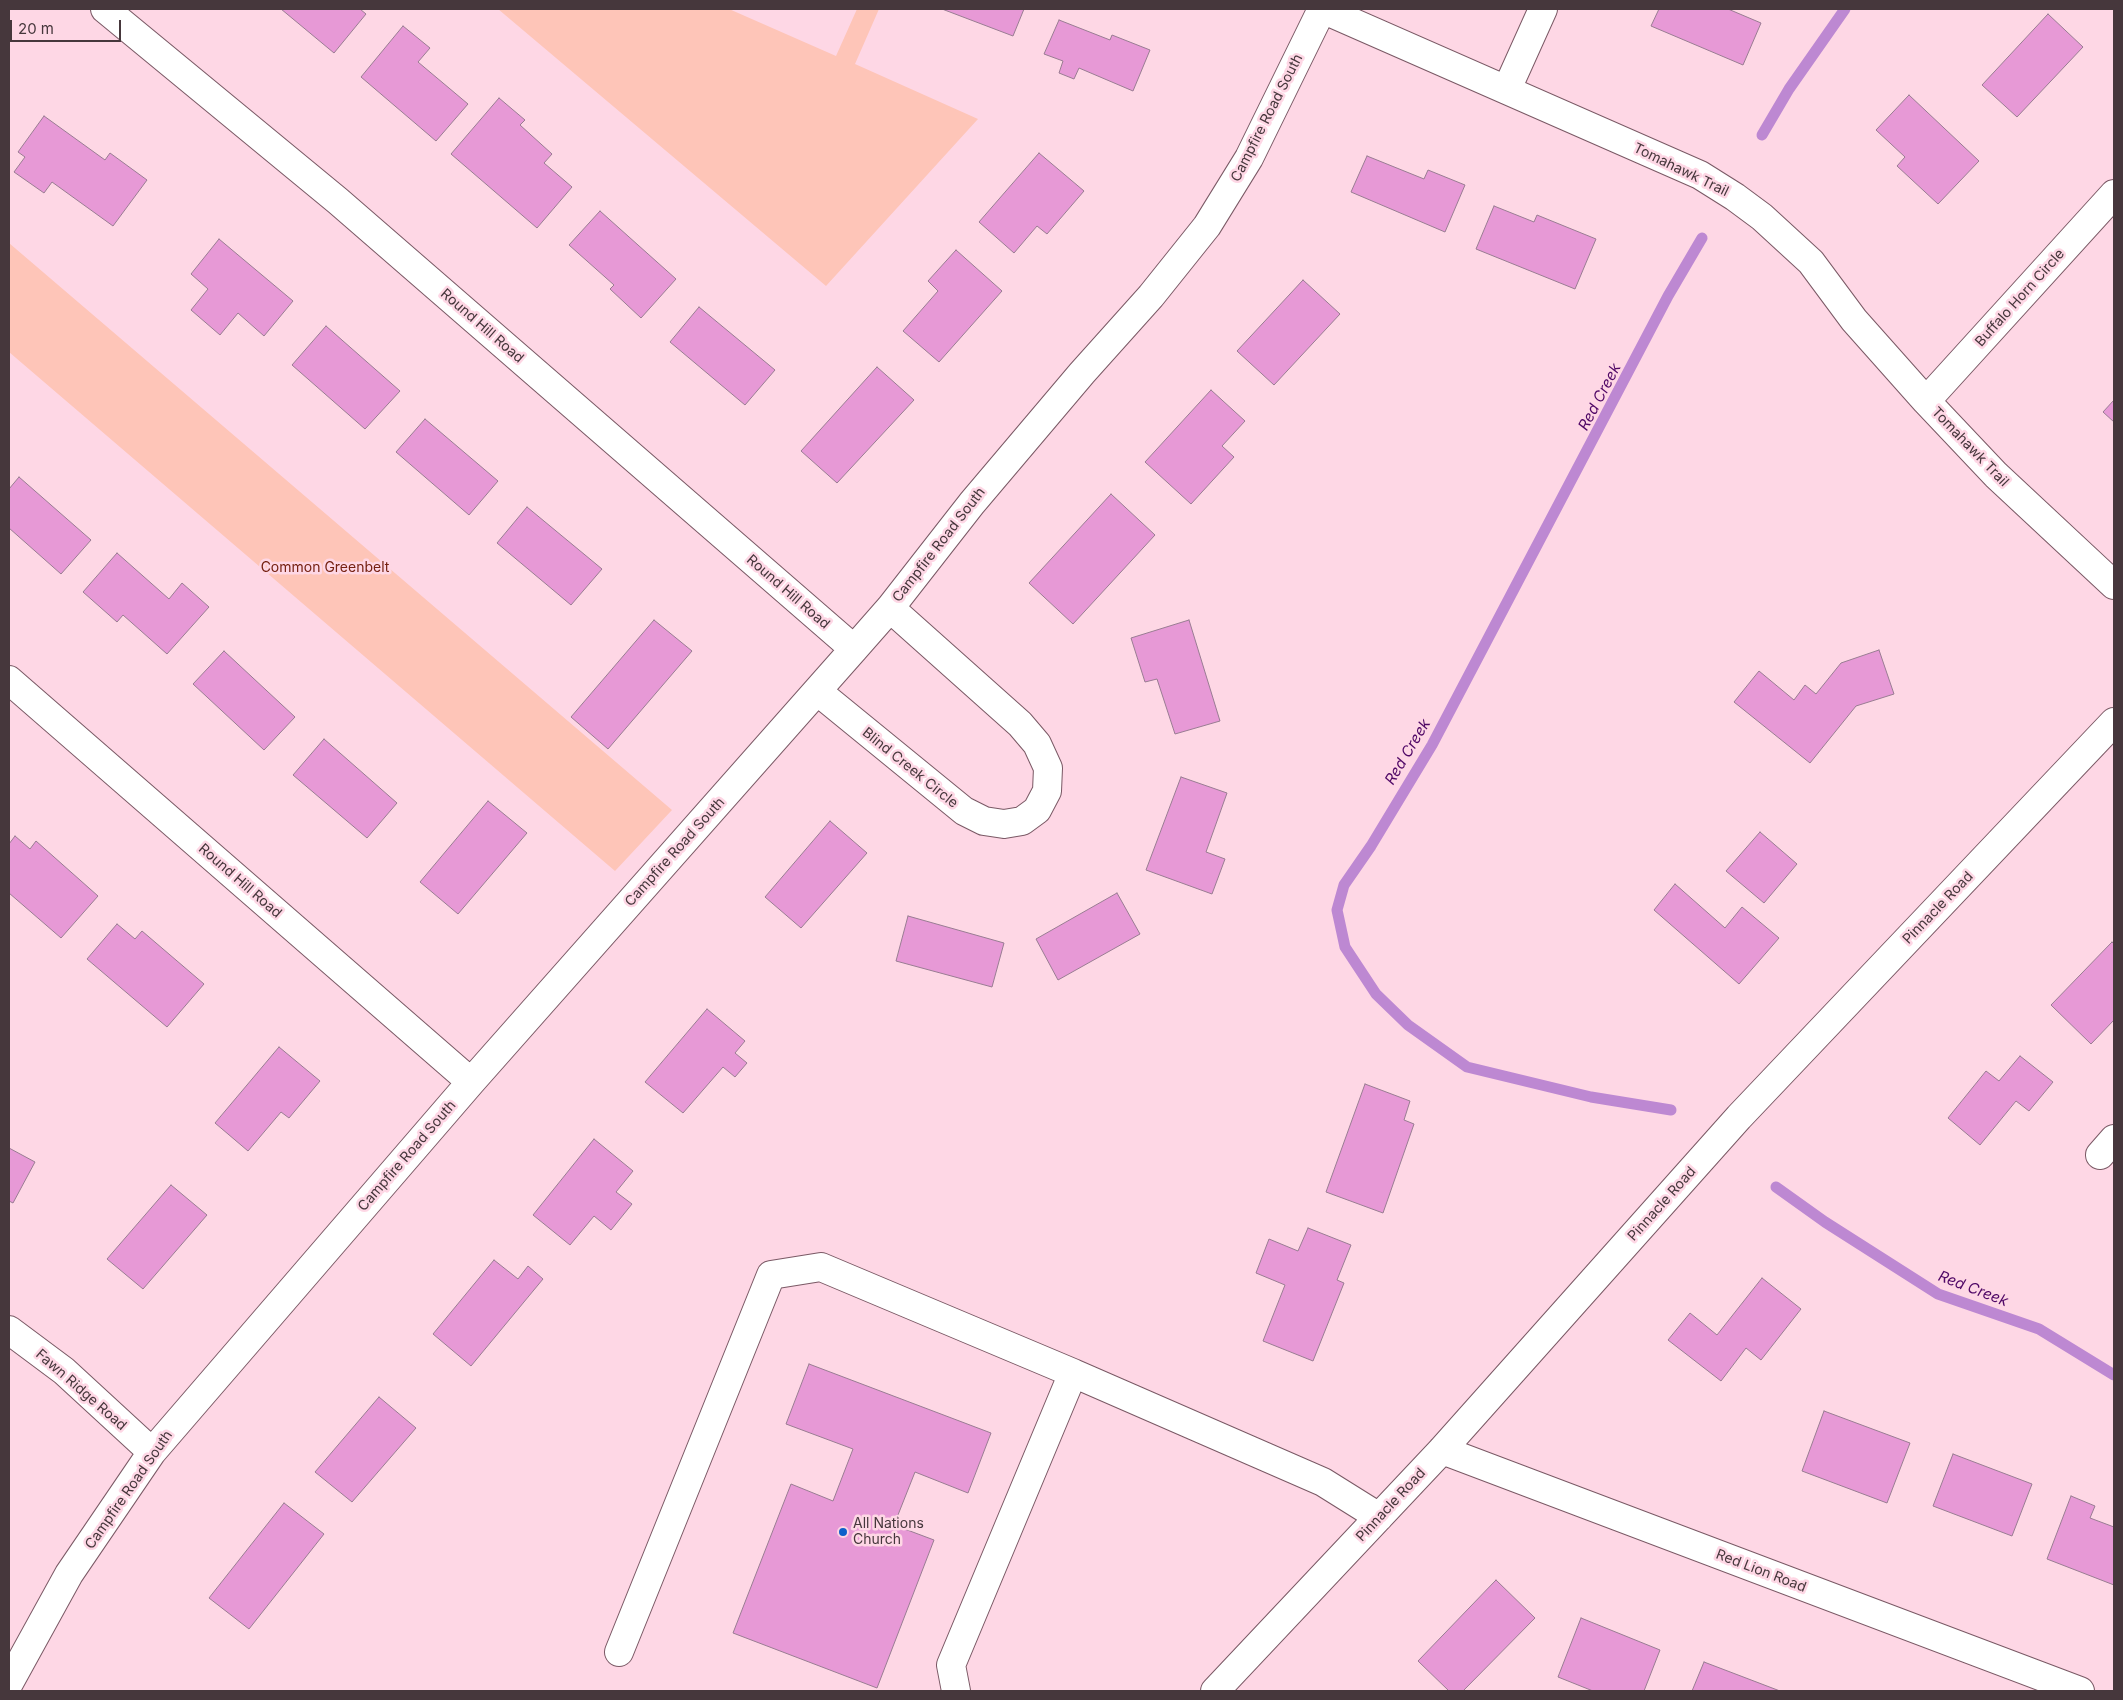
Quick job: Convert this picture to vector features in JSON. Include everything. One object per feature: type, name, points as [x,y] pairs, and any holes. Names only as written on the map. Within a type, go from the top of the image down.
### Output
[{"type":"street","name":"Round Hill Road","points":[[105,9],[338,201],[854,649]]},
{"type":"street","name":"Campfire Road South","points":[[9,1683],[69,1574],[152,1452],[471,1082],[890,608],[972,503],[1082,373],[1152,296],[1208,226],[1249,158],[1322,9]]},
{"type":"street","name":"Tomahawk Trail","points":[[1322,9],[1507,89],[1700,176],[1735,197],[1762,217],[1811,262],[1854,320],[1926,401],[1996,475],[2114,585]]},
{"type":"street","points":[[1507,89],[1543,9]]},
{"type":"street","name":"Buffalo Horn Circle","points":[[1926,401],[2114,194]]},
{"type":"street","name":"Blind Creek Circle","points":[[817,692],[964,810],[984,821],[1004,824],[1022,821],[1037,810],[1047,791],[1048,768],[1037,744],[1020,724],[890,608]]},
{"type":"street","name":"Round Hill Road","points":[[9,680],[471,1082]]},
{"type":"street","name":"Pinnacle Road","points":[[1215,1691],[1442,1450],[1739,1117],[2114,722]]},
{"type":"street","points":[[619,1652],[771,1275],[821,1267],[1073,1373],[1323,1482],[1379,1517]]},
{"type":"street","name":"Fawn Ridge Road","points":[[9,1330],[64,1372],[152,1452]]},
{"type":"street","points":[[956,1691],[951,1665],[1073,1373]]},
{"type":"street","name":"Red Lion Road","points":[[1442,1450],[2080,1691]]},
{"type":"green space","points":[[498,9],[729,9],[836,56],[857,9],[879,9],[855,64],[978,119],[826,286]]},
{"type":"green space","name":"Common Greenbelt","points":[[9,243],[672,810],[615,871],[9,352]]},
{"type":"building","points":[[281,9],[360,9],[366,14],[334,53]]},
{"type":"building","points":[[942,9],[1024,9],[1013,36]]},
{"type":"building","points":[[1659,9],[1728,9],[1761,23],[1743,65],[1651,26]]},
{"type":"building","points":[[2048,14],[2083,47],[2017,117],[1982,85]]},
{"type":"building","points":[[1059,20],[1110,40],[1112,35],[1150,50],[1133,91],[1079,68],[1074,79],[1059,73],[1063,61],[1044,54]]},
{"type":"building","points":[[403,26],[430,48],[418,62],[468,104],[436,141],[361,77]]},
{"type":"building","points":[[1909,95],[1979,161],[1938,204],[1897,166],[1905,157],[1876,130]]},
{"type":"building","points":[[499,98],[525,120],[520,125],[552,154],[544,163],[572,187],[537,228],[451,154]]},
{"type":"building","points":[[44,116],[105,160],[110,153],[147,180],[113,226],[52,182],[44,193],[14,172],[25,157],[18,152]]},
{"type":"building","points":[[1039,153],[1084,191],[1047,234],[1037,226],[1014,253],[979,222]]},
{"type":"building","points":[[1367,156],[1424,179],[1428,170],[1465,185],[1445,232],[1351,192]]},
{"type":"building","points":[[1494,206],[1534,222],[1537,215],[1596,239],[1575,289],[1476,249]]},
{"type":"building","points":[[600,211],[676,279],[641,318],[610,289],[614,285],[569,245]]},
{"type":"building","points":[[219,239],[293,301],[264,336],[238,313],[220,335],[191,310],[208,289],[191,274]]},
{"type":"building","points":[[956,250],[1002,291],[939,362],[903,331],[938,291],[928,281]]},
{"type":"building","points":[[1303,280],[1340,314],[1274,385],[1237,351]]},
{"type":"building","points":[[699,307],[775,370],[745,405],[670,342]]},
{"type":"building","points":[[326,326],[400,391],[365,429],[292,365]]},
{"type":"building","points":[[877,367],[914,400],[837,483],[801,451]]},
{"type":"building","points":[[1211,390],[1245,421],[1222,446],[1234,457],[1191,504],[1145,462]]},
{"type":"building","points":[[2114,400],[2114,422],[2103,412]]},
{"type":"building","points":[[425,419],[498,481],[469,515],[396,452]]},
{"type":"building","points":[[19,477],[91,540],[61,574],[9,528],[9,489]]},
{"type":"building","points":[[1111,494],[1155,535],[1073,624],[1029,583]]},
{"type":"building","points":[[527,507],[602,569],[571,605],[497,543]]},
{"type":"building","points":[[117,553],[169,599],[182,583],[209,607],[167,654],[123,615],[117,622],[83,592]]},
{"type":"building","points":[[654,620],[692,651],[608,749],[571,717]]},
{"type":"building","points":[[1189,620],[1220,721],[1175,734],[1157,679],[1145,682],[1131,638]]},
{"type":"building","points":[[1879,650],[1894,694],[1856,706],[1810,763],[1734,702],[1759,671],[1794,700],[1805,685],[1816,694],[1841,663]]},
{"type":"building","points":[[224,651],[295,717],[264,750],[193,684]]},
{"type":"building","points":[[324,739],[397,803],[367,838],[293,775]]},
{"type":"building","points":[[1181,777],[1227,793],[1206,852],[1225,859],[1212,894],[1146,870]]},
{"type":"building","points":[[488,801],[527,833],[458,914],[420,882]]},
{"type":"building","points":[[830,821],[867,853],[801,928],[765,897]]},
{"type":"building","points":[[1760,832],[1797,864],[1764,903],[1726,871]]},
{"type":"building","points":[[15,836],[30,849],[36,841],[98,896],[61,938],[9,893],[9,844]]},
{"type":"building","points":[[1675,884],[1725,928],[1742,907],[1779,938],[1739,984],[1654,910]]},
{"type":"building","points":[[1117,893],[1140,934],[1058,980],[1036,939]]},
{"type":"building","points":[[908,916],[1004,943],[992,987],[896,961]]},
{"type":"building","points":[[117,924],[135,939],[142,931],[204,984],[167,1027],[87,959]]},
{"type":"building","points":[[2112,942],[2114,944],[2114,1020],[2091,1044],[2051,1005]]},
{"type":"building","points":[[707,1009],[745,1041],[735,1053],[747,1063],[735,1077],[723,1067],[683,1113],[645,1082]]},
{"type":"building","points":[[279,1047],[320,1081],[289,1118],[281,1112],[248,1151],[215,1123]]},
{"type":"building","points":[[2020,1056],[2053,1082],[2029,1111],[2016,1101],[1980,1145],[1948,1118],[1986,1071],[1999,1081]]},
{"type":"building","points":[[1365,1084],[1410,1101],[1404,1120],[1414,1124],[1383,1213],[1326,1192]]},
{"type":"building","points":[[594,1139],[633,1171],[616,1192],[632,1204],[611,1230],[594,1216],[570,1245],[533,1215]]},
{"type":"building","points":[[9,1148],[35,1162],[13,1203],[9,1201]]},
{"type":"building","points":[[171,1185],[207,1215],[143,1289],[107,1259]]},
{"type":"building","points":[[1308,1228],[1351,1245],[1337,1280],[1344,1283],[1313,1361],[1263,1341],[1285,1285],[1256,1273],[1269,1239],[1298,1251]]},
{"type":"building","points":[[494,1260],[518,1279],[528,1266],[543,1279],[471,1366],[433,1334]]},
{"type":"building","points":[[1762,1278],[1801,1309],[1761,1360],[1746,1348],[1721,1381],[1668,1340],[1690,1313],[1717,1335]]},
{"type":"building","name":"All Nations Church","points":[[809,1364],[991,1433],[968,1493],[915,1472],[894,1525],[934,1540],[877,1688],[733,1633],[791,1484],[833,1501],[853,1449],[786,1424]]},
{"type":"building","points":[[379,1397],[416,1428],[352,1502],[315,1472]]},
{"type":"building","points":[[1824,1411],[1910,1443],[1887,1503],[1802,1471]]},
{"type":"building","points":[[1953,1454],[2032,1484],[2012,1536],[1933,1506]]},
{"type":"building","points":[[2071,1496],[2095,1506],[2090,1518],[2114,1527],[2114,1585],[2047,1559]]},
{"type":"building","points":[[284,1503],[324,1534],[249,1629],[209,1598]]},
{"type":"building","points":[[1496,1580],[1535,1618],[1463,1691],[1449,1691],[1418,1661]]},
{"type":"building","points":[[1581,1618],[1660,1650],[1644,1691],[1593,1691],[1558,1677]]},
{"type":"building","points":[[1704,1662],[1780,1691],[1692,1691]]},
{"type":"waterway","name":"Red Creek","points":[[1762,135],[1789,89],[1845,9]]},
{"type":"waterway","name":"Red Creek","points":[[1671,1110],[1591,1097],[1467,1067],[1408,1025],[1376,994],[1345,947],[1337,910],[1344,885],[1371,846],[1432,745],[1668,296],[1702,238]]},
{"type":"waterway","name":"Red Creek","points":[[1776,1187],[1825,1222],[1938,1294],[2039,1329],[2114,1375]]},
{"type":"place","name":"All Nations Church","points":[[843,1532]]}]
